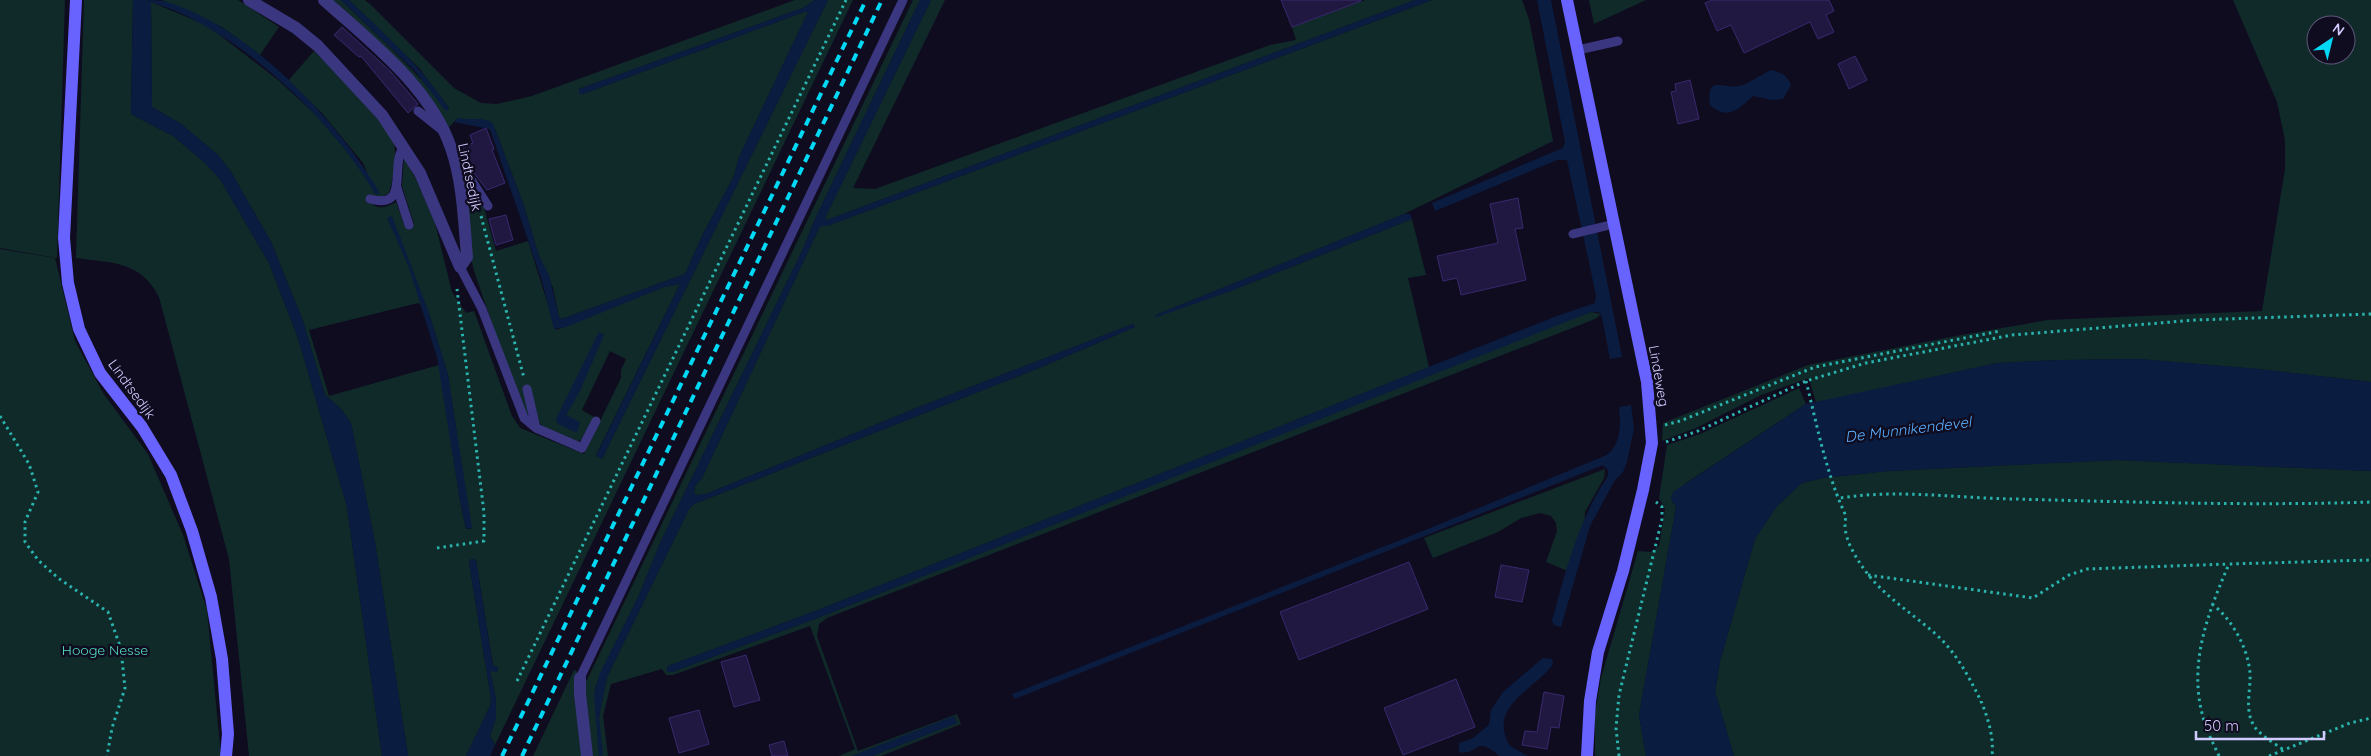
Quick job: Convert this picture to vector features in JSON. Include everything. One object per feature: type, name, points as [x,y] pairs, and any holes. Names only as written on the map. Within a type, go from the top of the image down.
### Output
[{"type":"street","name":"Lindtsedijk","points":[[76,0],[64,238],[68,282],[79,329],[100,373],[147,435],[170,475],[192,531],[211,597],[222,659],[228,734],[226,756]]},
{"type":"street","points":[[249,0],[296,28],[318,46],[369,99],[404,147],[430,193],[460,267]]},
{"type":"street","name":"Lindtsedijk","points":[[324,0],[377,47],[406,78],[426,102],[443,131],[451,148],[463,216],[467,257],[460,267]]},
{"type":"street","name":"Lindeweg","points":[[1567,0],[1646,382],[1652,426],[1652,444],[1643,490],[1593,674],[1587,756]]},
{"type":"street","points":[[580,678],[587,756]]},
{"type":"lane","points":[[580,678],[904,0]]},
{"type":"lane","points":[[1578,50],[1618,41]]},
{"type":"lane","points":[[418,111],[443,131]]},
{"type":"lane","points":[[370,199],[377,202],[386,200],[394,195],[397,187],[398,162],[404,147]]},
{"type":"lane","points":[[451,148],[478,196],[488,206]]},
{"type":"lane","points":[[397,187],[409,225]]},
{"type":"lane","points":[[1577,233],[1614,224]]},
{"type":"lane","points":[[460,267],[482,310],[524,418],[536,428],[582,448],[596,421]]},
{"type":"lane","points":[[527,389],[536,428]]},
{"type":"path","points":[[517,681],[846,0]]},
{"type":"path","points":[[478,196],[485,235],[527,389]]},
{"type":"path","points":[[437,548],[484,541],[484,513],[458,310],[457,286],[460,267]]},
{"type":"path","points":[[1665,442],[1698,431],[1806,381],[1866,363],[2012,335],[2196,320],[2371,314]]},
{"type":"path","points":[[1652,426],[1680,421],[1815,367],[2000,331]]},
{"type":"path","points":[[1806,381],[1836,494],[1846,517],[1844,525],[1849,544],[1868,575],[1888,596],[1940,638],[1972,682],[1988,716],[1993,747],[1992,756]]},
{"type":"path","points":[[0,416],[28,464],[38,492],[25,522],[25,542],[38,560],[58,578],[108,612],[121,650],[125,688],[112,728],[107,756]]},
{"type":"path","points":[[1836,494],[1840,498],[1887,492],[2023,499],[2279,504],[2371,502]]},
{"type":"path","points":[[1619,756],[1616,728],[1619,695],[1662,519],[1662,506],[1656,502]]},
{"type":"path","points":[[1868,575],[2033,598],[2069,575],[2087,569],[2371,560]]},
{"type":"path","points":[[2219,756],[2203,717],[2198,689],[2200,644],[2212,604],[2229,564]]},
{"type":"path","points":[[2212,604],[2222,612],[2237,634],[2246,653],[2250,673],[2248,712],[2255,727],[2284,750]]},
{"type":"path","points":[[2269,756],[2350,723],[2371,718]]},
{"type":"green space","points":[[0,0],[65,0],[57,258],[0,248]]},
{"type":"green space","points":[[84,0],[133,0],[131,114],[173,136],[203,161],[220,179],[269,263],[298,338],[347,507],[382,756],[249,756],[229,559],[159,297],[144,276],[134,270],[113,263],[76,258]]},
{"type":"green space","points":[[162,0],[238,0],[279,27],[260,55],[222,27]]},
{"type":"green space","points":[[329,0],[341,0],[409,67],[446,110],[449,108],[419,68],[349,0],[365,0],[371,5],[454,88],[481,103],[497,104],[532,96],[795,0],[815,0],[803,8],[579,89],[580,94],[583,94],[808,12],[739,157],[734,176],[703,234],[685,274],[562,319],[559,317],[553,288],[539,256],[523,203],[495,129],[481,119],[471,121],[458,118],[448,128]]},
{"type":"green space","points":[[828,0],[853,0],[495,745],[490,736],[496,718],[496,699],[490,671],[498,671],[498,668],[493,665],[476,560],[471,559],[469,562],[491,699],[490,706],[466,756],[408,756],[375,542],[351,423],[341,409],[325,395],[303,321],[271,242],[231,172],[219,156],[181,124],[152,107],[151,2],[208,26],[278,80],[316,115],[359,165],[377,195],[363,163],[322,113],[288,81],[314,51],[369,107],[388,131],[393,141],[395,152],[393,176],[388,194],[370,202],[379,207],[386,207],[396,202],[405,227],[414,224],[402,186],[404,158],[415,177],[435,223],[452,292],[466,313],[474,311],[512,416],[520,428],[584,454],[621,378],[621,370],[626,359],[610,351],[582,410],[594,417],[581,440],[576,442],[543,428],[529,388],[532,417],[527,416],[516,392],[471,259],[465,176],[475,196],[483,204],[496,251],[528,241],[556,330],[664,287],[680,284],[596,455],[602,459]],"holes":[[[418,303],[428,310],[448,375],[471,529],[466,529],[460,501],[439,365],[329,396],[309,330]]]},
{"type":"green space","points":[[913,0],[920,0],[815,219],[803,249],[661,541],[639,595],[595,688],[599,756],[591,756],[584,680],[587,680]]},
{"type":"green space","points":[[931,0],[945,0],[853,188],[875,189],[1270,45],[1296,40],[1292,27],[1365,0],[1415,0],[827,220],[825,218]]},
{"type":"green space","points":[[1432,0],[1522,0],[1529,19],[1553,141],[1404,214],[1156,315],[1228,292],[1412,219],[1426,275],[1408,278],[1429,367],[818,610],[668,666],[667,671],[672,672],[820,617],[1560,323],[1591,312],[1601,314],[1595,319],[827,618],[819,624],[817,636],[858,751],[957,714],[961,724],[881,756],[872,756],[956,723],[955,717],[852,756],[839,756],[855,749],[810,626],[673,675],[666,675],[662,669],[611,684],[603,716],[608,756],[599,756],[599,717],[607,677],[689,509],[694,504],[1039,368],[1135,327],[1133,324],[919,407],[706,494],[696,495],[694,493],[695,486],[702,478],[820,226],[827,226]]},
{"type":"green space","points":[[1589,0],[1646,0],[1594,24]]},
{"type":"green space","points":[[2233,0],[2371,0],[2371,382],[2258,369],[2140,359],[2061,360],[1997,363],[1816,403],[1809,378],[1761,395],[1696,428],[1662,441],[1663,423],[1808,365],[2048,320],[2262,311],[2285,169],[2285,140],[2277,102]]},
{"type":"green space","name":"Hooge Nesse","points":[[0,249],[55,258],[75,341],[103,393],[148,454],[183,535],[207,610],[221,756],[0,756]]},
{"type":"green space","points":[[1799,388],[1806,404],[1686,483],[1671,499],[1676,507],[1639,715],[1646,756],[1595,756],[1595,713],[1601,678],[1638,551],[1651,552],[1659,546],[1665,509],[1659,498],[1667,445],[1700,434]]},
{"type":"green space","points":[[2118,460],[2371,471],[2371,756],[1734,756],[1715,692],[1720,661],[1755,539],[1777,506],[1802,483],[1823,478],[1888,471]]},
{"type":"green space","points":[[1605,469],[1604,478],[1585,512],[1584,530],[1570,572],[1546,562],[1557,531],[1556,523],[1551,516],[1540,513],[1521,518],[1498,532],[1433,558],[1424,538]]},
{"type":"green space","points":[[574,670],[577,671],[582,756],[533,756]]},
{"type":"water","points":[[133,0],[164,1],[196,13],[227,31],[258,53],[315,106],[340,135],[380,193],[376,195],[334,136],[308,107],[248,54],[216,32],[184,15],[151,2],[152,107],[181,124],[219,156],[231,172],[271,242],[303,321],[325,395],[341,409],[351,423],[375,542],[408,756],[382,756],[347,507],[298,338],[269,263],[220,179],[203,161],[173,136],[131,114]]},
{"type":"water","points":[[341,0],[349,0],[402,51],[427,79],[449,109],[446,111],[415,71]]},
{"type":"water","points":[[815,0],[828,0],[602,459],[596,456],[680,284],[664,287],[566,327],[554,329],[542,281],[490,129],[454,122],[458,118],[482,119],[493,124],[523,203],[539,256],[549,275],[559,317],[562,319],[685,274],[703,234],[734,176],[739,157],[808,12],[583,94],[579,94],[579,89],[803,8]]},
{"type":"water","points":[[920,0],[931,0],[825,218],[827,220],[1415,0],[1432,0],[827,226],[820,226],[702,478],[695,486],[694,493],[696,495],[706,494],[919,407],[1133,324],[1135,327],[1039,368],[694,504],[689,509],[607,677],[599,717],[603,755],[599,756],[594,694],[600,673],[639,595],[661,541],[803,249],[815,219]]},
{"type":"water","points":[[1537,0],[1551,0],[1622,357],[1610,359],[1602,317],[1599,312],[1591,312],[820,617],[672,672],[667,672],[668,666],[818,610],[1557,316],[1595,303],[1596,295],[1567,160],[1557,160],[1435,211],[1432,203],[1563,148],[1565,142]]},
{"type":"water","points":[[1771,70],[1786,76],[1791,85],[1783,99],[1772,100],[1753,96],[1738,109],[1728,113],[1717,110],[1710,105],[1709,95],[1710,89],[1713,86],[1739,86]]},
{"type":"water","points":[[1404,214],[1410,214],[1412,219],[1228,292],[1154,318],[1156,315]]},
{"type":"water","points":[[392,216],[428,310],[448,375],[472,528],[466,529],[460,501],[437,357],[408,265],[387,218]]},
{"type":"water","points":[[599,332],[604,335],[579,393],[566,415],[580,422],[577,432],[575,432],[558,424],[556,419]]},
{"type":"water","name":"De Munnikendevel","points":[[2140,359],[2258,369],[2371,382],[2371,471],[2118,460],[1888,471],[1823,478],[1802,483],[1777,506],[1755,539],[1720,661],[1715,692],[1734,756],[1646,756],[1639,715],[1676,507],[1671,499],[1673,492],[1806,404],[1997,363]]},
{"type":"water","points":[[1631,405],[1634,428],[1627,462],[1623,472],[1615,480],[1590,526],[1561,627],[1554,625],[1552,621],[1574,546],[1589,510],[1608,476],[1608,470],[1603,465],[1015,699],[1012,694],[1423,531],[1607,455],[1615,445],[1619,433],[1619,407]]},
{"type":"water","points":[[471,559],[476,560],[492,661],[493,665],[498,668],[497,672],[490,671],[496,699],[496,718],[490,736],[495,745],[490,756],[466,756],[490,706],[491,699],[469,562]]},
{"type":"water","points":[[1543,658],[1552,659],[1553,664],[1508,709],[1504,720],[1504,732],[1510,746],[1528,756],[1499,756],[1481,746],[1470,751],[1459,752],[1459,743],[1473,738],[1489,725],[1491,710],[1503,692]]},
{"type":"water","points":[[954,716],[957,723],[872,756],[852,756]]},
{"type":"building","points":[[1281,0],[1361,0],[1361,1],[1292,27]]},
{"type":"building","points":[[1712,0],[1829,0],[1834,11],[1826,15],[1834,32],[1818,39],[1810,22],[1744,53],[1731,25],[1717,31],[1705,3]]},
{"type":"building","points":[[342,27],[391,72],[418,104],[408,113],[361,56],[359,57],[334,35]]},
{"type":"building","points":[[1855,56],[1867,80],[1849,89],[1838,64]]},
{"type":"building","points":[[1690,80],[1699,119],[1678,124],[1671,92],[1676,91],[1675,84]]},
{"type":"building","points":[[486,128],[494,149],[492,150],[505,183],[487,190],[474,173],[463,147],[473,143],[470,135]]},
{"type":"building","points":[[1518,198],[1523,228],[1515,229],[1526,280],[1461,295],[1457,278],[1443,281],[1437,256],[1498,243],[1490,204]]},
{"type":"building","points":[[506,215],[513,240],[496,245],[489,219]]},
{"type":"building","points":[[1409,562],[1428,609],[1299,660],[1280,612]]},
{"type":"building","points":[[1501,565],[1529,570],[1522,602],[1495,597]]},
{"type":"building","points":[[746,655],[760,700],[734,707],[721,662]]},
{"type":"building","points":[[1456,679],[1475,727],[1403,755],[1384,708]]},
{"type":"building","points":[[1544,692],[1564,696],[1559,728],[1551,727],[1547,749],[1522,745],[1525,731],[1537,732]]},
{"type":"building","points":[[699,710],[709,744],[679,753],[669,718]]},
{"type":"building","points":[[784,741],[788,756],[772,756],[769,745]]},
{"type":"railway","points":[[502,756],[866,0]]},
{"type":"railway","points":[[522,756],[882,0]]}]
